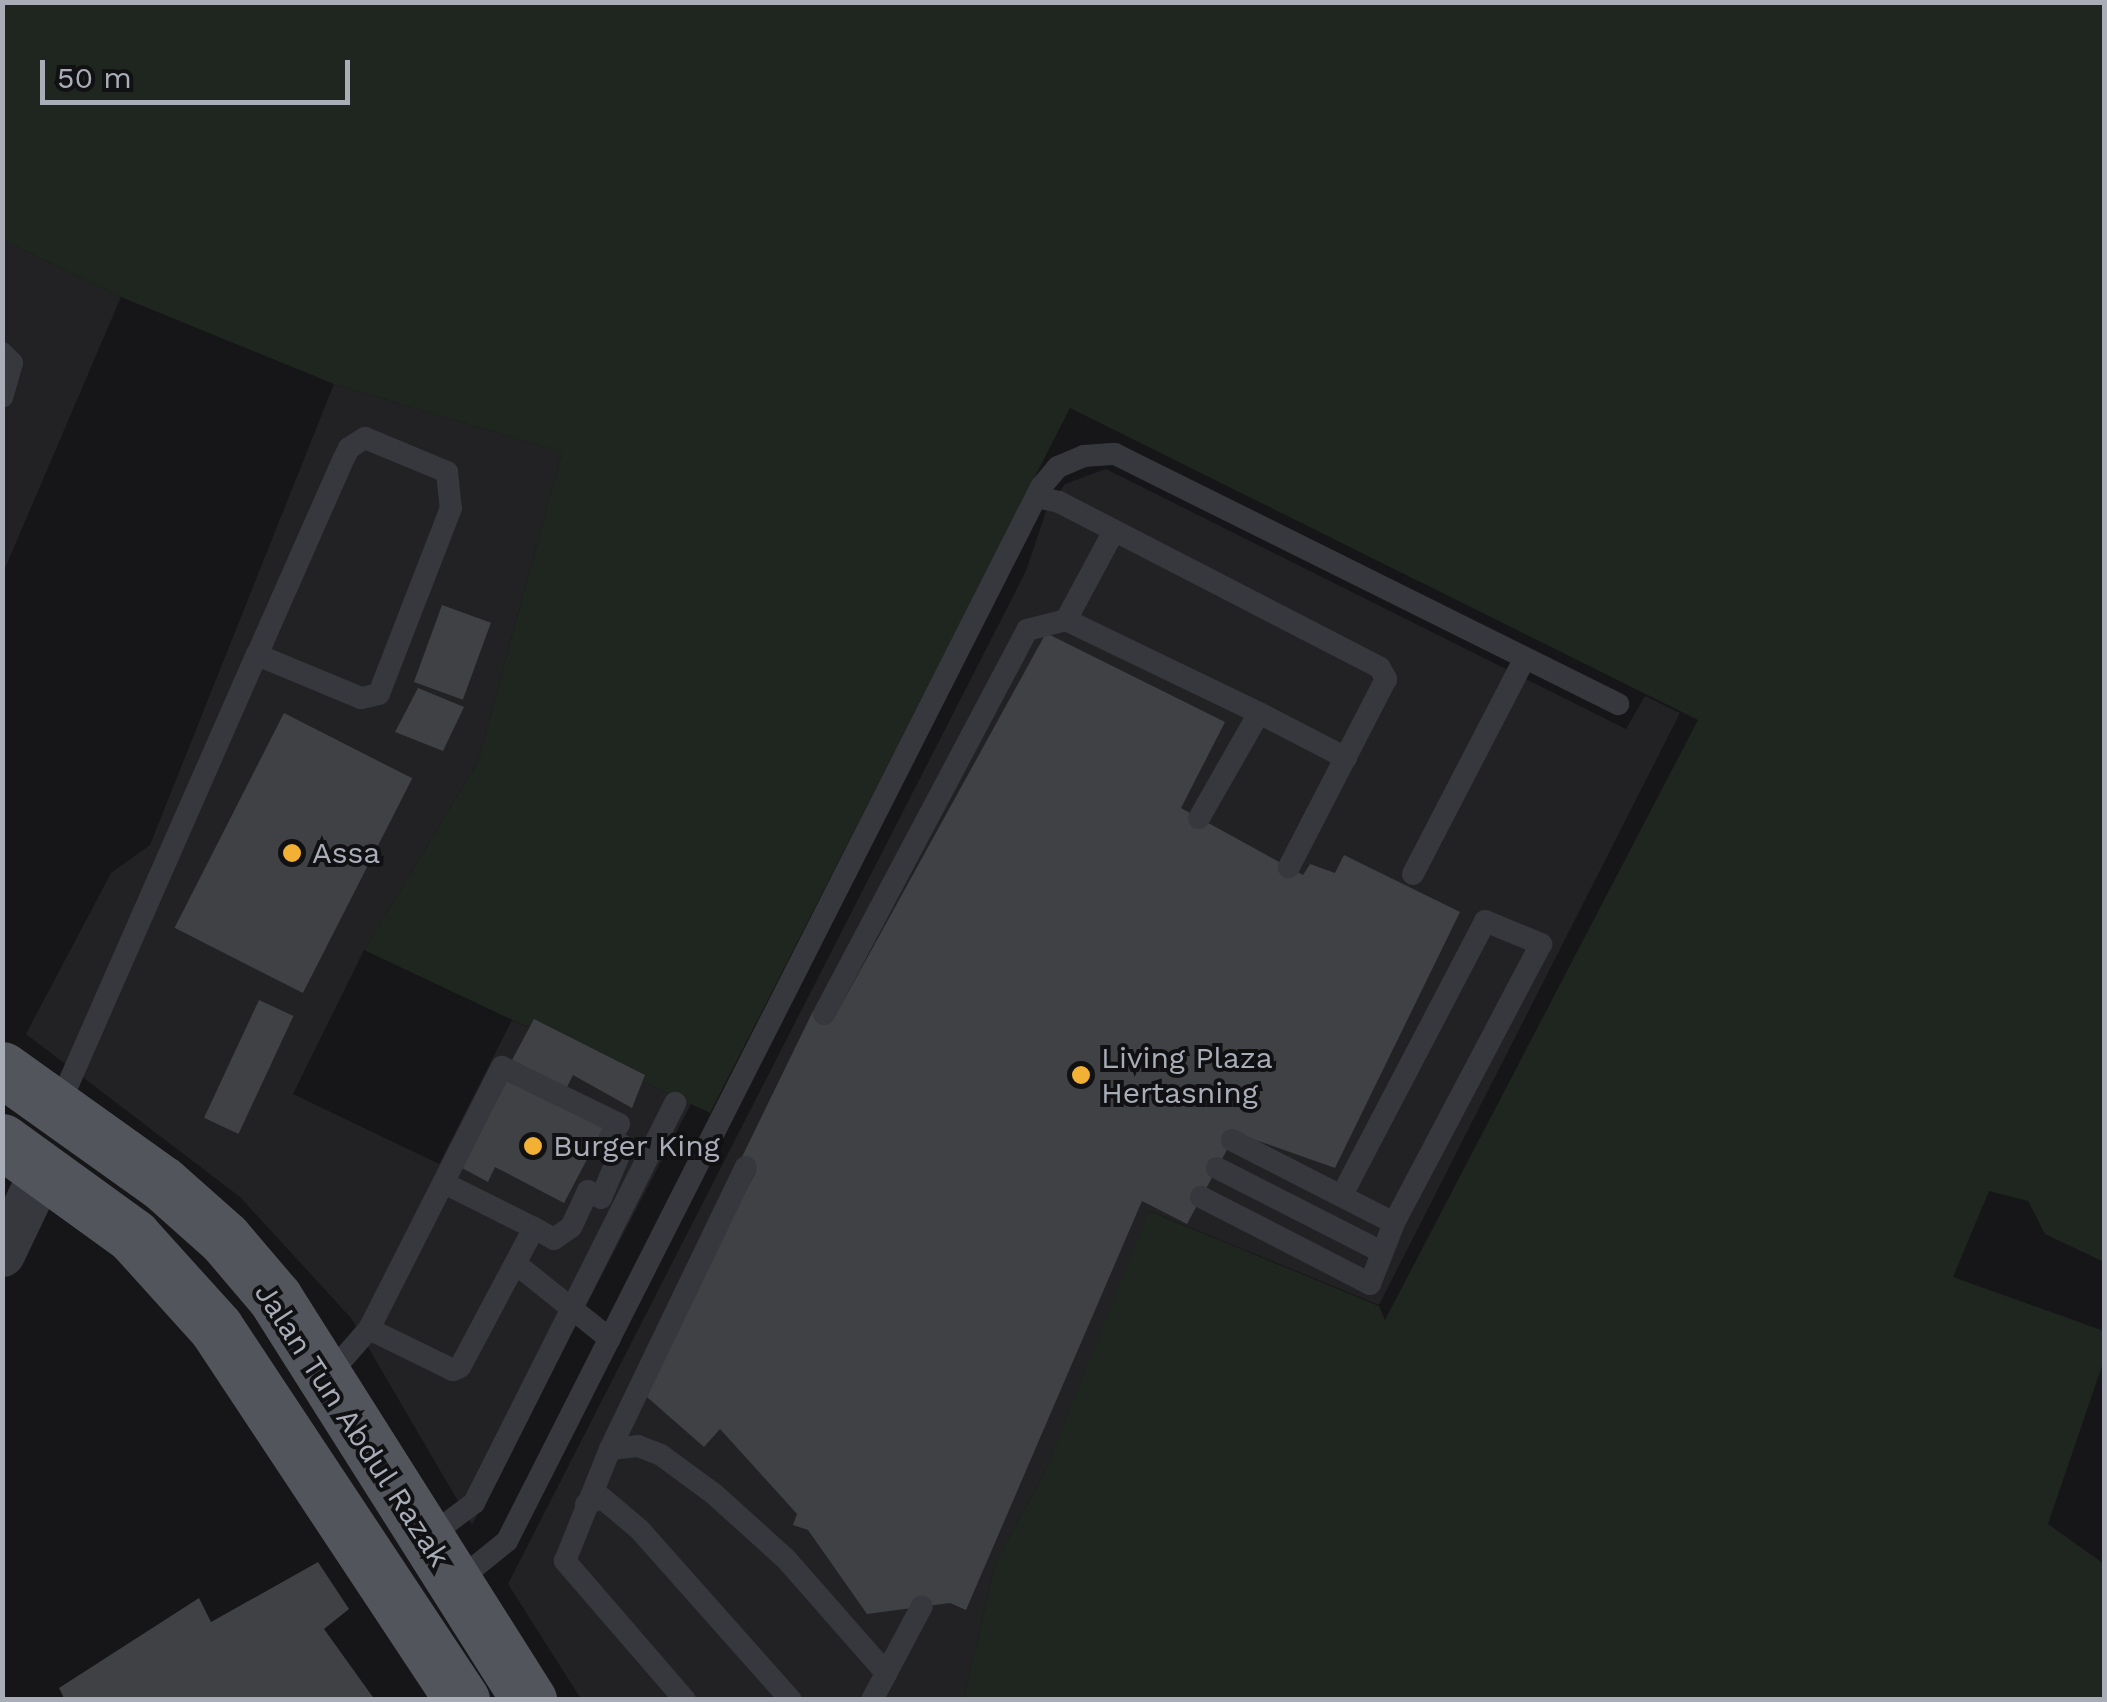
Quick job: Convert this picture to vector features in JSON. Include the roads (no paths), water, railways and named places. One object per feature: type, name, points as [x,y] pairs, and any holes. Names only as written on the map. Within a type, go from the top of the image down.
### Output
[{"type":"main road","name":"Jalan Tun Abdul Razak","points":[[2,1069],[59,1105],[224,1238],[275,1298],[529,1700]]},
{"type":"main road","name":"Jalan Tun Abdul Razak","points":[[22,1156],[133,1236],[216,1328],[462,1700]]},
{"type":"street","points":[[2,1254],[22,1156]]},
{"type":"lane","points":[[2,354],[12,363],[2,398]]},
{"type":"lane","points":[[59,1105],[258,655],[356,442],[380,442],[446,472],[451,508],[380,694],[361,698],[258,655]]},
{"type":"lane","points":[[441,1560],[507,1541],[1036,498],[1058,467],[1084,456],[1115,454],[1618,704]]},
{"type":"lane","points":[[1036,498],[1059,502],[1380,668],[1386,678],[1289,867]]},
{"type":"lane","points":[[1066,620],[1114,531]]},
{"type":"lane","points":[[824,1014],[1027,630],[1066,620],[1346,758]]},
{"type":"lane","points":[[1413,874],[1525,658]]},
{"type":"lane","points":[[1199,818],[1259,713]]},
{"type":"lane","points":[[1201,1197],[1370,1284],[1394,1223],[1541,944],[1485,920],[1342,1196]]},
{"type":"lane","points":[[326,1376],[369,1330],[502,1067],[619,1124],[610,1139],[624,1146],[601,1198],[588,1191],[571,1227],[554,1238],[446,1184]]},
{"type":"lane","points":[[441,1560],[474,1503],[675,1103]]},
{"type":"lane","points":[[1382,1252],[1215,1167],[1229,1138],[1394,1223]]},
{"type":"lane","points":[[685,1700],[565,1561],[596,1493],[610,1449],[746,1167]]},
{"type":"lane","points":[[369,1330],[454,1370],[460,1367],[534,1228]]},
{"type":"lane","points":[[516,1264],[570,1312],[610,1339]]},
{"type":"lane","points":[[610,1449],[638,1446],[661,1454],[714,1494],[786,1559],[886,1673]]},
{"type":"lane","points":[[596,1493],[712,1606],[782,1698]]},
{"type":"lane","points":[[872,1700],[922,1606]]},
{"type":"place","name":"Assa","points":[[292,853]]},
{"type":"place","name":"Living Plaza Hertasning","points":[[1081,1075]]},
{"type":"place","name":"Burger King","points":[[533,1146]]}]
